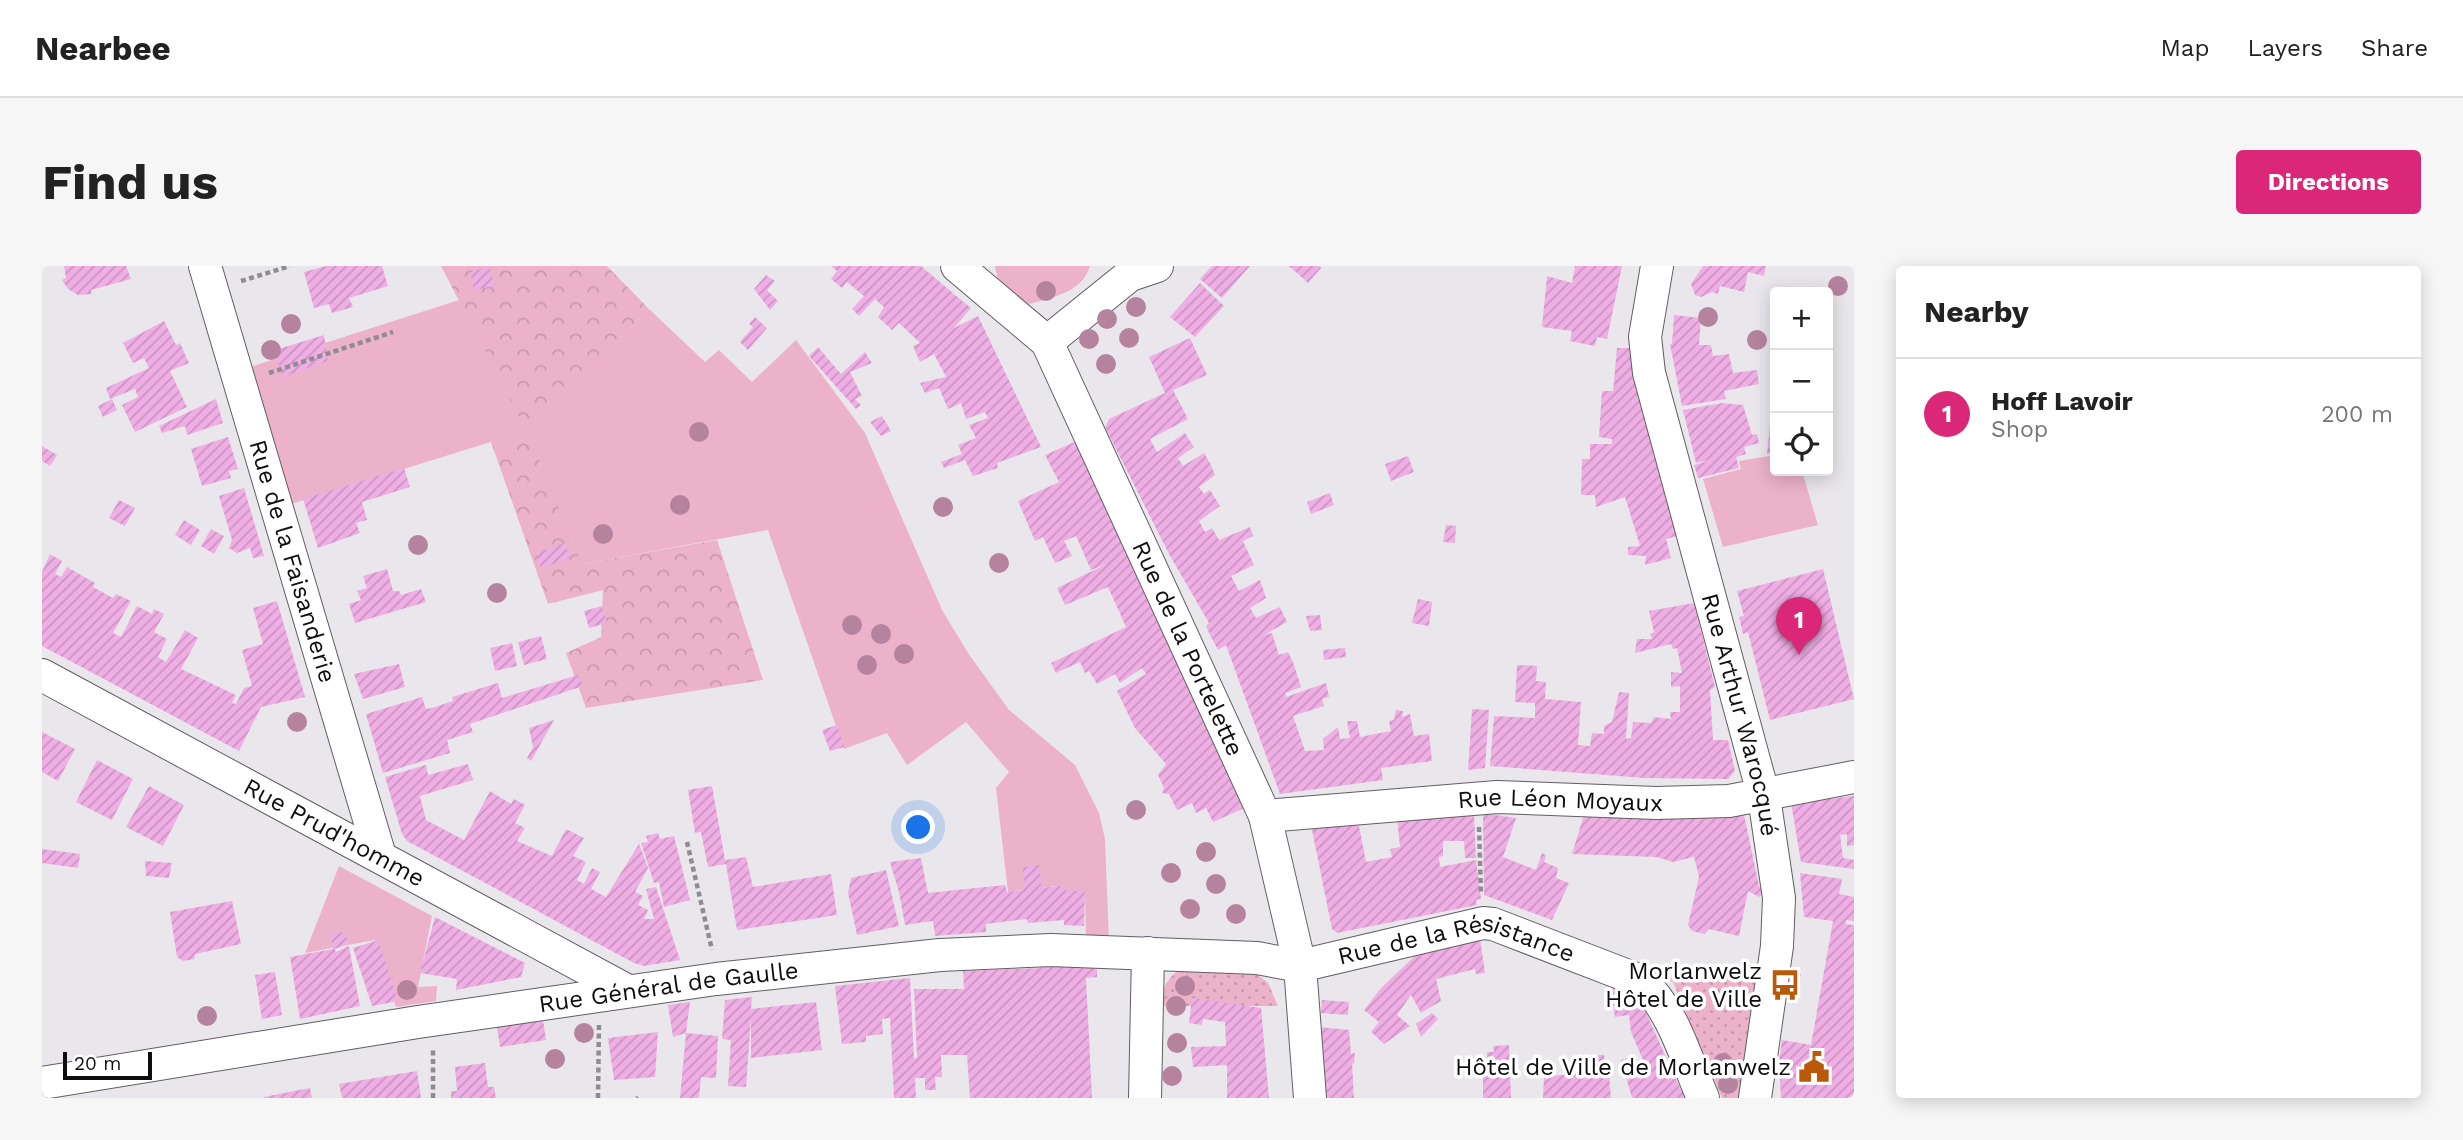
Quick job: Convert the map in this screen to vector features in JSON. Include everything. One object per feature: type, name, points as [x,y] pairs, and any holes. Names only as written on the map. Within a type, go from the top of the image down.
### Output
[{"type":"street","points":[[957,266],[1046,342],[1139,269]]},
{"type":"street","name":"Rue Arthur Warocqué","points":[[1657,266],[1645,337],[1656,407],[1704,571],[1764,797],[1779,898],[1777,946],[1755,1098]]},
{"type":"street","name":"Rue de la Faisanderie","points":[[209,278],[380,856]]},
{"type":"street","name":"Rue de la Portelette","points":[[1046,342],[1265,816],[1300,966],[1310,1098]]},
{"type":"street","name":"Rue Prud'homme","points":[[42,675],[380,856],[614,993]]},
{"type":"street","name":"Rue Léon Moyaux","points":[[1265,816],[1477,798],[1656,803],[1764,797],[1854,777]]},
{"type":"street","name":"Rue de la Résistance","points":[[1300,966],[1483,923],[1493,924],[1641,981],[1655,993],[1663,1008],[1703,1098]]},
{"type":"street","name":"Rue Général de Gaulle","points":[[42,1083],[614,993],[940,955],[1051,950],[1257,958],[1300,966]]},
{"type":"street","points":[[1145,1098],[1147,953]]},
{"type":"path","points":[[209,278],[290,266]]},
{"type":"path","points":[[241,382],[393,332]]},
{"type":"path","points":[[1477,798],[1483,923]]},
{"type":"path","points":[[687,842],[709,928],[716,979]]},
{"type":"path","points":[[599,1097],[614,993]]},
{"type":"path","points":[[433,1098],[434,1020]]},
{"type":"green space","points":[[441,266],[607,266],[649,309],[527,431],[582,564],[717,540],[763,680],[586,708],[566,653],[601,637],[603,590],[548,604],[491,442],[526,430]]},
{"type":"green space","points":[[995,266],[1090,266],[1074,288],[1029,304],[998,281]]},
{"type":"green space","points":[[459,300],[527,430],[649,309],[705,362],[719,350],[752,382],[796,340],[865,433],[942,610],[968,653],[1009,710],[1075,765],[1099,813],[1105,839],[1109,942],[1086,943],[1085,892],[1066,893],[1065,885],[1008,892],[996,788],[1009,772],[966,722],[907,765],[887,733],[844,749],[768,530],[582,564],[526,431],[288,505],[247,368]]},
{"type":"green space","points":[[1770,456],[1770,476],[1803,476],[1818,525],[1723,547],[1703,479],[1741,469],[1739,461]]},
{"type":"green space","points":[[339,866],[432,916],[418,987],[437,986],[436,1001],[396,1007],[375,940],[305,953]]},
{"type":"green space","points":[[1181,969],[1254,972],[1268,983],[1278,1006],[1162,1006],[1166,985]]},
{"type":"green space","points":[[1653,973],[1761,977],[1742,1098],[1722,1098],[1673,982]]},
{"type":"building","points":[[64,266],[126,266],[131,279],[91,290],[92,294],[78,295],[68,289],[62,280],[66,278]]},
{"type":"building","points":[[326,266],[382,266],[388,286],[349,298],[353,307],[332,313],[329,304],[314,308],[304,272]]},
{"type":"building","points":[[831,266],[921,266],[971,308],[954,328],[978,316],[1041,447],[997,463],[998,468],[973,476],[965,460],[944,468],[941,462],[962,454],[958,445],[976,438],[969,425],[988,418],[985,412],[966,419],[961,403],[948,409],[939,388],[925,393],[920,383],[946,377],[934,354],[920,362],[913,346],[920,343],[899,323],[892,330],[878,317],[884,307],[875,299],[859,316],[852,309],[864,296],[847,282],[842,288],[831,279],[837,271]]},
{"type":"building","points":[[1212,266],[1250,266],[1222,298],[1200,279]]},
{"type":"building","points":[[1289,266],[1320,266],[1321,268],[1308,283]]},
{"type":"building","points":[[1575,266],[1622,266],[1607,339],[1597,337],[1595,346],[1570,341],[1572,331],[1542,327],[1547,276],[1572,283]]},
{"type":"building","points":[[1703,266],[1766,266],[1764,276],[1748,272],[1744,292],[1720,286],[1718,294],[1712,292],[1701,297],[1695,295],[1691,284]]},
{"type":"building","points":[[490,267],[494,286],[474,290],[470,272]]},
{"type":"building","points":[[766,275],[775,281],[767,290],[778,301],[770,310],[754,289]]},
{"type":"building","points":[[1200,283],[1224,306],[1195,337],[1170,317]]},
{"type":"building","points":[[1674,315],[1701,318],[1699,345],[1711,345],[1713,356],[1729,354],[1733,373],[1757,370],[1759,384],[1724,391],[1726,399],[1682,406],[1670,344]]},
{"type":"building","points":[[755,317],[767,328],[748,350],[740,342],[753,327],[749,324]]},
{"type":"building","points":[[164,321],[176,345],[180,343],[189,363],[170,371],[187,407],[135,432],[122,405],[138,397],[135,389],[110,399],[106,388],[149,368],[144,358],[133,363],[123,343]]},
{"type":"building","points":[[324,335],[328,361],[282,377],[275,350]]},
{"type":"building","points":[[1190,338],[1207,375],[1173,390],[1188,419],[1150,439],[1157,452],[1185,433],[1194,447],[1178,458],[1183,466],[1204,453],[1210,463],[1215,475],[1199,487],[1204,494],[1210,490],[1220,506],[1199,521],[1205,532],[1212,528],[1219,540],[1250,527],[1253,536],[1243,541],[1254,565],[1231,576],[1239,591],[1260,580],[1266,598],[1250,608],[1256,618],[1280,607],[1287,622],[1264,635],[1272,633],[1279,655],[1288,652],[1293,662],[1301,687],[1285,693],[1286,697],[1326,683],[1329,697],[1322,699],[1324,706],[1293,716],[1305,751],[1324,750],[1323,739],[1338,727],[1340,739],[1350,738],[1347,721],[1357,721],[1360,737],[1391,731],[1389,721],[1394,720],[1396,710],[1403,711],[1402,717],[1410,714],[1414,736],[1429,734],[1432,761],[1381,768],[1383,780],[1280,794],[1226,645],[1218,650],[1206,626],[1209,623],[1169,554],[1105,427],[1109,419],[1165,393],[1149,357]]},
{"type":"building","points":[[818,347],[841,374],[865,352],[872,363],[850,372],[862,396],[855,399],[861,405],[856,409],[809,356]]},
{"type":"building","points":[[1617,348],[1632,348],[1677,536],[1666,539],[1671,558],[1645,565],[1646,556],[1628,555],[1628,547],[1640,546],[1625,497],[1596,507],[1595,495],[1581,495],[1582,459],[1590,459],[1590,444],[1612,444],[1612,439],[1599,437],[1602,391],[1613,391]]},
{"type":"building","points":[[112,399],[117,410],[103,417],[98,406]]},
{"type":"building","points":[[216,399],[223,423],[187,435],[185,426],[162,433],[159,426]]},
{"type":"building","points":[[1722,403],[1743,405],[1752,435],[1757,434],[1759,443],[1744,447],[1746,454],[1736,457],[1739,468],[1698,478],[1694,465],[1711,460],[1696,463],[1683,410]]},
{"type":"building","points":[[882,416],[891,431],[881,436],[870,422]]},
{"type":"building","points":[[1770,426],[1770,453],[1767,454]]},
{"type":"building","points":[[228,437],[238,469],[229,471],[231,478],[202,486],[191,449]]},
{"type":"building","points":[[1079,440],[1249,806],[1213,822],[1206,808],[1196,813],[1192,803],[1177,810],[1169,794],[1162,793],[1164,788],[1158,775],[1166,764],[1135,728],[1117,691],[1146,674],[1142,668],[1120,683],[1115,674],[1097,684],[1089,671],[1085,673],[1080,662],[1056,673],[1051,663],[1126,627],[1108,587],[1065,605],[1057,588],[1107,564],[1091,570],[1076,536],[1064,541],[1072,556],[1055,563],[1043,537],[1035,541],[1018,501],[1059,482],[1045,455]]},
{"type":"building","points":[[42,446],[57,455],[50,466],[42,461]]},
{"type":"building","points":[[1408,456],[1414,472],[1391,481],[1385,464]]},
{"type":"building","points":[[404,468],[410,487],[362,502],[367,520],[356,523],[360,533],[318,548],[303,499]]},
{"type":"building","points":[[244,488],[264,556],[253,558],[250,548],[237,553],[229,548],[232,540],[219,496]]},
{"type":"building","points":[[1330,493],[1334,505],[1311,514],[1307,502]]},
{"type":"building","points":[[119,500],[135,508],[125,526],[109,518]]},
{"type":"building","points":[[184,520],[200,530],[191,545],[175,535]]},
{"type":"building","points":[[1446,525],[1456,526],[1455,543],[1443,542]]},
{"type":"building","points":[[211,529],[224,536],[214,554],[201,546]]},
{"type":"building","points":[[565,543],[570,558],[541,568],[536,553]]},
{"type":"building","points":[[50,554],[62,561],[55,574],[61,577],[67,567],[95,583],[93,587],[113,598],[116,594],[131,601],[113,633],[121,637],[137,606],[152,614],[154,609],[164,614],[154,632],[167,639],[158,657],[166,662],[185,630],[198,638],[181,669],[236,695],[232,703],[236,704],[244,688],[252,686],[242,650],[263,644],[253,608],[277,601],[305,697],[261,707],[239,751],[42,646],[42,572]]},
{"type":"building","points":[[387,569],[393,591],[399,591],[401,595],[421,589],[426,602],[355,623],[349,604],[361,600],[357,591],[367,588],[363,576]]},
{"type":"building","points":[[1823,569],[1854,699],[1770,720],[1748,632],[1743,634],[1739,617],[1744,616],[1737,591]]},
{"type":"building","points":[[1418,599],[1432,602],[1429,626],[1412,623]]},
{"type":"building","points":[[1694,603],[1715,687],[1710,690],[1713,740],[1728,740],[1735,771],[1728,779],[1645,778],[1490,766],[1494,716],[1535,718],[1535,703],[1515,702],[1517,665],[1537,666],[1536,681],[1546,682],[1545,699],[1581,702],[1578,745],[1590,746],[1592,733],[1604,734],[1604,726],[1612,722],[1619,692],[1629,693],[1626,739],[1631,738],[1633,722],[1651,723],[1654,717],[1671,719],[1670,712],[1680,712],[1680,686],[1671,687],[1671,672],[1682,673],[1677,648],[1673,649],[1671,644],[1635,653],[1637,639],[1652,639],[1650,634],[1654,632],[1649,611]]},
{"type":"building","points":[[602,606],[607,623],[589,628],[584,611]]},
{"type":"building","points":[[1320,615],[1322,630],[1310,631],[1306,616]]},
{"type":"building","points":[[541,636],[547,659],[524,665],[518,642]]},
{"type":"building","points":[[512,643],[517,666],[495,671],[490,648]]},
{"type":"building","points":[[1345,648],[1346,657],[1324,660],[1323,650]]},
{"type":"building","points":[[399,664],[405,687],[363,699],[354,674]]},
{"type":"building","points":[[578,675],[583,686],[470,724],[473,732],[447,740],[450,753],[383,773],[366,714],[422,697],[426,709],[432,708],[453,701],[452,697],[498,683],[502,698]]},
{"type":"building","points":[[1472,709],[1489,710],[1485,768],[1468,770]]},
{"type":"building","points":[[554,720],[531,761],[527,758],[533,747],[529,728]]},
{"type":"building","points":[[837,725],[844,747],[830,751],[822,730]]},
{"type":"building","points":[[42,732],[75,749],[58,781],[42,772]]},
{"type":"building","points":[[97,760],[133,779],[112,820],[76,802]]},
{"type":"building","points":[[468,764],[473,780],[420,796],[426,820],[464,840],[490,791],[511,804],[514,799],[525,805],[515,823],[525,828],[517,841],[552,856],[566,829],[584,838],[573,856],[586,862],[577,880],[584,884],[592,868],[600,872],[591,889],[606,897],[639,844],[648,868],[635,892],[643,896],[638,905],[648,910],[644,919],[654,919],[646,889],[656,887],[680,960],[644,966],[634,963],[407,841],[402,834],[385,777],[426,765],[428,775]]},
{"type":"building","points":[[149,786],[184,805],[163,846],[126,827]]},
{"type":"building","points":[[712,786],[725,860],[746,857],[753,887],[831,874],[837,915],[737,930],[726,864],[708,867],[701,832],[695,833],[688,790]]},
{"type":"building","points":[[1854,796],[1854,845],[1847,846],[1847,834],[1840,835],[1843,858],[1854,860],[1854,869],[1801,862],[1791,803]]},
{"type":"building","points":[[1586,808],[1743,810],[1759,886],[1764,893],[1759,897],[1748,891],[1739,936],[1709,929],[1704,934],[1692,931],[1688,925],[1699,877],[1694,857],[1673,862],[1656,857],[1572,854]]},
{"type":"building","points":[[1483,813],[1516,818],[1503,857],[1536,870],[1542,853],[1546,855],[1544,862],[1558,868],[1556,878],[1569,883],[1552,920],[1484,895]]},
{"type":"building","points":[[1474,814],[1476,858],[1465,858],[1464,841],[1443,841],[1443,856],[1439,857],[1440,867],[1476,860],[1481,899],[1476,900],[1477,905],[1337,933],[1332,929],[1311,825],[1358,821],[1366,862],[1392,857],[1390,849],[1400,847],[1397,817]]},
{"type":"building","points":[[658,833],[660,839],[674,836],[690,900],[664,907],[659,882],[654,883],[641,843],[648,842],[646,836]]},
{"type":"building","points":[[42,849],[80,854],[78,868],[42,863]]},
{"type":"building","points":[[921,858],[928,893],[1005,885],[1007,892],[1024,890],[1023,867],[1040,865],[1041,888],[1066,885],[1066,891],[1085,891],[1084,926],[1064,925],[1064,920],[1028,923],[1027,919],[986,924],[986,932],[935,936],[933,921],[905,925],[890,862]]},
{"type":"building","points":[[145,861],[172,863],[169,878],[146,876]]},
{"type":"building","points":[[886,870],[899,926],[857,935],[848,893],[851,878]]},
{"type":"building","points":[[1800,873],[1842,879],[1839,894],[1854,897],[1854,921],[1846,920],[1846,924],[1854,925],[1854,1098],[1781,1098],[1779,1062],[1782,1040],[1811,1045],[1833,921],[1804,917]]},
{"type":"building","points":[[232,901],[241,944],[195,954],[194,959],[183,961],[177,957],[170,912]]},
{"type":"building","points":[[435,917],[525,963],[521,977],[456,990],[457,979],[420,973]]},
{"type":"building","points":[[345,932],[348,944],[335,949],[336,952],[349,946],[360,1006],[300,1019],[290,957],[333,949],[330,935]]},
{"type":"building","points":[[1480,938],[1485,973],[1476,974],[1475,969],[1436,979],[1441,1001],[1421,1013],[1411,995],[1397,1015],[1410,1026],[1384,1044],[1371,1032],[1379,1022],[1364,1010],[1381,988],[1419,952]]},
{"type":"building","points":[[378,940],[398,1001],[372,1006],[353,948]]},
{"type":"building","points":[[1041,965],[1097,966],[1097,977],[1086,978],[1092,1098],[970,1098],[967,1055],[941,1055],[942,1077],[935,1077],[936,1090],[925,1090],[925,1078],[915,1078],[916,1098],[894,1098],[890,1018],[882,1019],[883,1034],[866,1036],[866,1042],[842,1044],[835,986],[910,978],[914,1058],[917,1058],[914,989],[964,989],[963,971],[1041,968]]},
{"type":"building","points":[[275,972],[282,1015],[262,1019],[255,975]]},
{"type":"building","points":[[1793,973],[1801,974],[1797,993],[1790,991]]},
{"type":"building","points":[[1610,982],[1626,989],[1628,1010],[1642,1004],[1681,1090],[1688,1098],[1632,1098],[1621,1060],[1635,1056],[1639,1063],[1643,1060],[1631,1032],[1629,1015],[1615,1017]]},
{"type":"building","points":[[752,997],[751,1009],[816,1002],[822,1050],[751,1058],[751,1018],[746,1087],[728,1086],[731,1040],[722,1039],[725,1000]]},
{"type":"building","points":[[1192,998],[1261,1008],[1269,1098],[1227,1098],[1227,1065],[1193,1067],[1191,1047],[1226,1046],[1225,1022],[1203,1019],[1202,1025],[1189,1023]]},
{"type":"building","points":[[1322,1000],[1349,1002],[1348,1015],[1321,1013]]},
{"type":"building","points":[[690,1002],[686,1033],[673,1037],[668,1005]]},
{"type":"building","points":[[1432,1013],[1438,1019],[1421,1037],[1416,1024]]},
{"type":"building","points":[[543,1020],[546,1040],[500,1047],[497,1027]]},
{"type":"building","points":[[1319,1027],[1349,1030],[1351,1054],[1355,1053],[1354,1064],[1352,1063],[1354,1098],[1322,1098]]},
{"type":"building","points":[[658,1032],[655,1077],[614,1080],[608,1038]]},
{"type":"building","points":[[686,1033],[718,1036],[716,1078],[701,1077],[699,1098],[680,1098]]},
{"type":"building","points":[[1509,1045],[1511,1098],[1483,1098],[1483,1076],[1488,1076],[1487,1052],[1494,1052],[1493,1046]]},
{"type":"building","points":[[1598,1055],[1604,1055],[1605,1063],[1608,1063],[1611,1098],[1543,1098],[1544,1076],[1599,1073]]},
{"type":"building","points":[[485,1063],[488,1087],[494,1087],[496,1098],[451,1098],[451,1091],[457,1091],[455,1067]]},
{"type":"building","points":[[417,1071],[421,1098],[342,1098],[339,1084]]},
{"type":"building","points":[[310,1088],[312,1098],[264,1098],[264,1097]]},
{"type":"place","name":"Hoff Lavoir","points":[[1799,655]]},
{"type":"place","name":"Morlanwelz Hôtel de Ville","points":[[1785,985]]},
{"type":"place","name":"Hôtel de Ville de Morlanwelz","points":[[1814,1067]]}]
